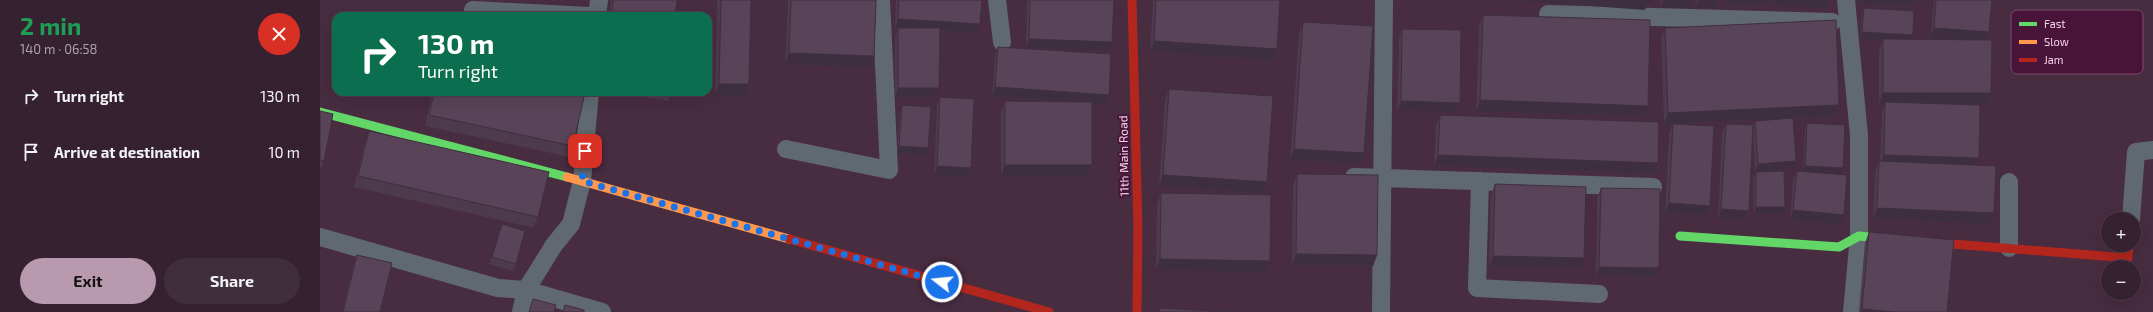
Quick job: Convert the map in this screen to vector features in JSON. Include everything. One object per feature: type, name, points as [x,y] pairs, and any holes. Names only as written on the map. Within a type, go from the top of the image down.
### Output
[{"type":"street","points":[[598,12],[599,0]]},
{"type":"street","points":[[786,149],[889,170],[881,0]]},
{"type":"street","points":[[997,0],[1002,42]]},
{"type":"street","name":"11th Main Road","points":[[1132,0],[1138,228],[1137,312]]},
{"type":"street","points":[[1381,312],[1384,0]]},
{"type":"street","points":[[1846,0],[1859,135],[1859,236],[1852,312]]},
{"type":"street","points":[[473,10],[512,12]]},
{"type":"street","points":[[1548,14],[1849,22]]},
{"type":"street","points":[[521,312],[526,290],[554,245],[571,224],[582,181],[590,96]]},
{"type":"street","points":[[320,112],[582,181],[1049,312]]},
{"type":"street","points":[[2132,212],[2136,152],[2153,150]]},
{"type":"street","points":[[1336,177],[1653,187]]},
{"type":"street","points":[[1480,181],[1477,288],[1599,294]]},
{"type":"street","points":[[2009,182],[2009,248]]},
{"type":"street","points":[[1680,236],[1839,247],[1859,236],[2128,258],[2128,252]]},
{"type":"street","points":[[320,237],[498,288],[526,290],[602,312]]},
{"type":"building","points":[[613,0],[677,0],[676,12],[612,12]]},
{"type":"building","points":[[721,0],[751,0],[749,84],[719,84]]},
{"type":"building","points":[[791,0],[876,0],[874,56],[789,53]]},
{"type":"building","points":[[899,0],[982,0],[980,24],[898,19]]},
{"type":"building","points":[[1030,0],[1114,0],[1112,42],[1029,39]]},
{"type":"building","points":[[1156,0],[1280,0],[1277,49],[1154,41]]},
{"type":"building","points":[[1671,0],[1692,0],[1692,1]]},
{"type":"building","points":[[1936,0],[1992,0],[1989,32],[1934,28]]},
{"type":"building","points":[[1864,8],[1914,11],[1913,35],[1862,32]]},
{"type":"building","points":[[1483,15],[1650,20],[1648,106],[1480,100]]},
{"type":"building","points":[[1836,20],[1839,105],[1668,113],[1665,28]]},
{"type":"building","points":[[1303,22],[1373,26],[1364,153],[1294,149]]},
{"type":"building","points":[[898,28],[940,28],[939,88],[898,88]]},
{"type":"building","points":[[1402,29],[1461,30],[1460,103],[1401,101]]},
{"type":"building","points":[[1883,39],[1992,40],[1991,93],[1883,93]]},
{"type":"building","points":[[998,47],[1111,54],[1109,95],[995,87]]},
{"type":"building","points":[[1169,89],[1273,96],[1267,182],[1163,175]]},
{"type":"building","points":[[433,96],[584,97],[573,146],[429,115]]},
{"type":"building","points":[[940,97],[974,99],[971,168],[937,166]]},
{"type":"building","points":[[1005,101],[1092,102],[1092,165],[1005,165]]},
{"type":"building","points":[[1885,102],[1980,105],[1979,158],[1884,155]]},
{"type":"building","points":[[902,105],[931,107],[928,148],[899,146]]},
{"type":"building","points":[[320,111],[333,114],[324,161],[320,160]]},
{"type":"building","points":[[1440,115],[1659,122],[1658,163],[1438,155]]},
{"type":"building","points":[[1793,118],[1796,161],[1758,164],[1755,121]]},
{"type":"building","points":[[1807,123],[1845,125],[1843,168],[1805,166]]},
{"type":"building","points":[[1673,124],[1714,126],[1710,206],[1669,203]]},
{"type":"building","points":[[1726,124],[1753,125],[1749,211],[1721,209]]},
{"type":"building","points":[[369,131],[549,172],[538,217],[358,176]]},
{"type":"building","points":[[1879,161],[1996,166],[1994,213],[1877,208]]},
{"type":"building","points":[[1784,171],[1785,207],[1756,207],[1756,172]]},
{"type":"building","points":[[1797,171],[1847,175],[1844,215],[1793,210]]},
{"type":"building","points":[[1297,174],[1378,175],[1377,255],[1296,254]]},
{"type":"building","points":[[1495,184],[1586,187],[1584,258],[1493,256]]},
{"type":"building","points":[[1601,188],[1660,189],[1659,268],[1599,267]]},
{"type":"building","points":[[1161,193],[1271,195],[1270,261],[1160,259]]},
{"type":"building","points":[[502,224],[525,231],[516,264],[492,257]]},
{"type":"building","points":[[1869,232],[1954,240],[1947,312],[1895,312],[1862,309]]},
{"type":"building","points":[[357,255],[392,263],[380,312],[343,312]]},
{"type":"building","points":[[533,299],[556,305],[554,312],[529,312]]},
{"type":"building","points":[[565,305],[584,310],[584,312],[563,312]]},
{"type":"building","points":[[1160,308],[1210,311],[1210,312],[1159,312]]},
{"type":"building","points":[[1216,311],[1239,312],[1216,312]]},
{"type":"traffic: fast","points":[[320,112],[567,177]]},
{"type":"traffic: fast","points":[[1680,236],[1839,247],[1859,236],[1890,239]]},
{"type":"traffic: slow","points":[[567,177],[789,239]]},
{"type":"traffic: jam","points":[[1132,0],[1138,228],[1137,312]]},
{"type":"traffic: jam","points":[[789,239],[1049,312]]},
{"type":"traffic: jam","points":[[1890,239],[2128,258],[2128,252]]},
{"type":"route","points":[[585,151],[582,181],[942,282]]}]
